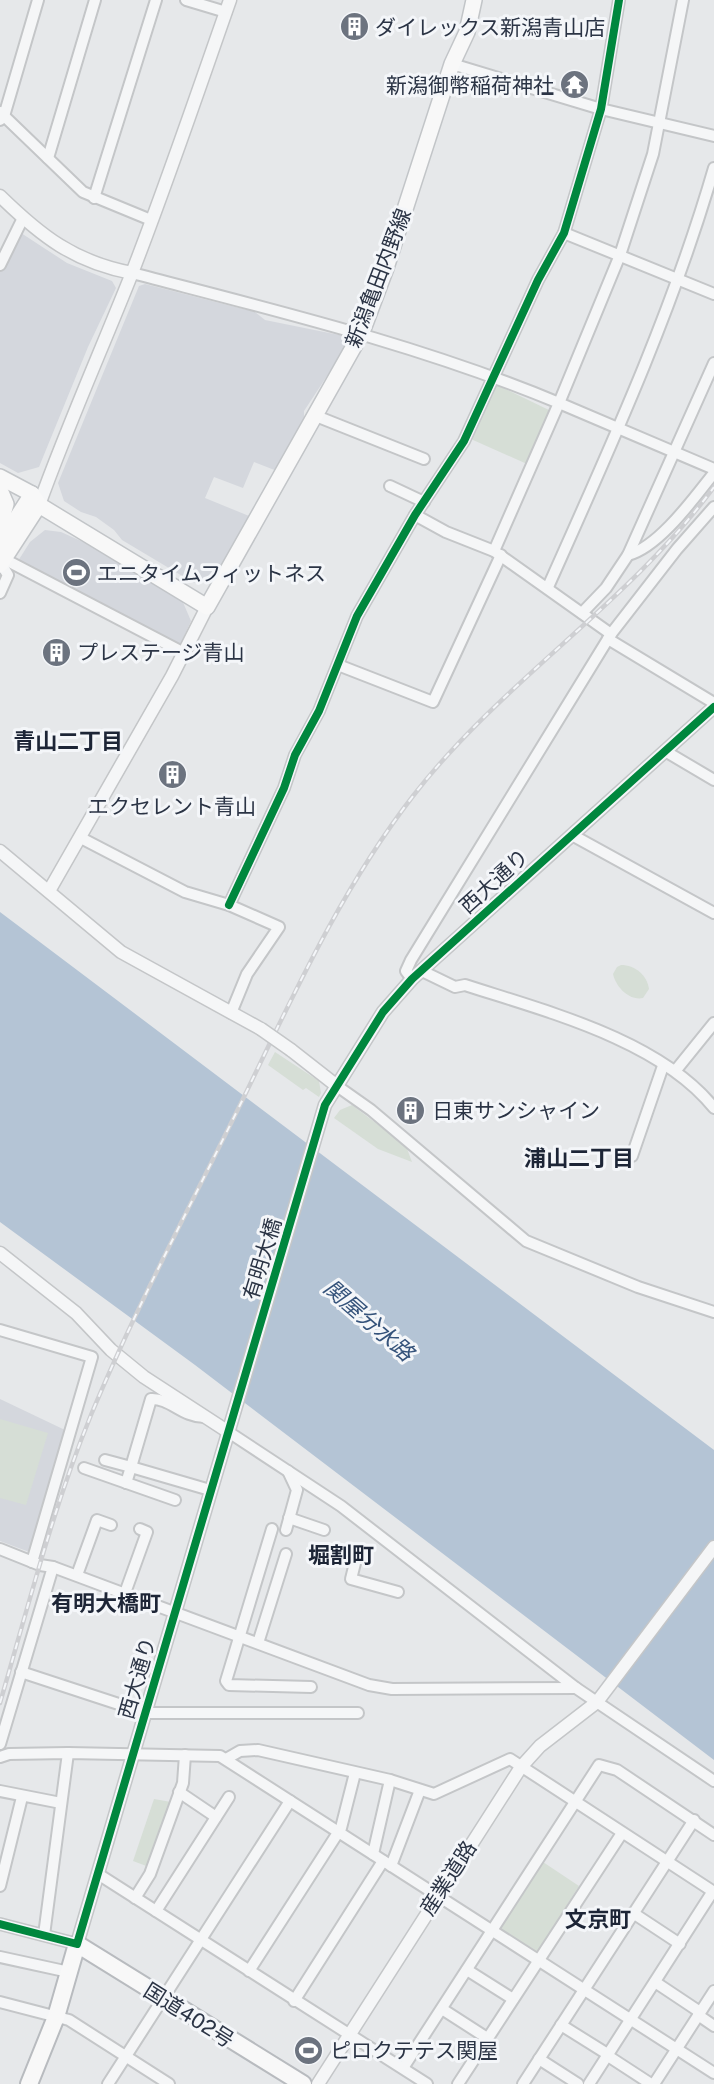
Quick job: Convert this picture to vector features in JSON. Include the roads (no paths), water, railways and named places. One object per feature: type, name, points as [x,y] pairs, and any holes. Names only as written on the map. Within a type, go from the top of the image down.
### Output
[{"type":"highway","name":"西大通り","points":[[29,2084],[56,2017],[77,1944]]},
{"type":"highway","name":"国道402号","points":[[77,1944],[303,2084]]},
{"type":"main road","name":"新潟亀田内野線","points":[[209,605],[362,332],[386,268],[452,64],[467,32],[474,0]]},
{"type":"main road","points":[[0,477],[38,498],[209,605]]},
{"type":"main road","points":[[0,490],[6,504],[0,525]]},
{"type":"main road","points":[[1,558],[38,498]]},
{"type":"street","points":[[38,0],[1,116],[83,192],[151,220]]},
{"type":"street","points":[[48,158],[95,0]]},
{"type":"street","points":[[94,198],[156,0]]},
{"type":"street","points":[[38,498],[132,273],[192,112],[228,6],[186,0]]},
{"type":"street","points":[[229,905],[284,788],[295,755],[319,711],[357,616],[415,515],[464,441],[538,280],[564,233],[601,109],[619,0]]},
{"type":"street","points":[[338,665],[433,702],[498,553],[620,255],[653,154],[683,0]]},
{"type":"street","points":[[452,64],[601,109],[714,136]]},
{"type":"street","points":[[548,587],[619,428],[680,280],[714,168]]},
{"type":"street","points":[[0,196],[56,245],[108,269],[132,273],[362,332],[495,376],[714,471],[673,521],[640,552],[628,555]]},
{"type":"street","points":[[0,265],[23,218]]},
{"type":"street","points":[[564,233],[714,294]]},
{"type":"street","points":[[582,613],[606,588],[628,555],[676,453],[714,363]]},
{"type":"street","points":[[316,417],[424,459]]},
{"type":"street","points":[[390,486],[424,502]]},
{"type":"street","points":[[412,980],[406,971],[411,960],[610,637],[677,549],[713,511]]},
{"type":"street","points":[[415,515],[498,553],[548,587],[610,637],[714,705]]},
{"type":"street","points":[[1,558],[184,653]]},
{"type":"street","points":[[0,593],[8,576],[1,558]]},
{"type":"street","points":[[49,891],[81,838],[209,605]]},
{"type":"street","name":"西大通り","points":[[326,1105],[383,1011],[412,980],[714,705]]},
{"type":"street","points":[[665,751],[714,780]]},
{"type":"street","points":[[572,835],[714,913]]},
{"type":"street","points":[[81,838],[185,892],[229,905],[279,927],[247,974],[231,1013]]},
{"type":"street","points":[[0,851],[121,952],[261,1029],[291,1050],[371,1110],[526,1241],[638,1287],[714,1312]]},
{"type":"street","points":[[422,971],[455,987],[465,985],[563,1016],[634,1047],[663,1066],[676,1070],[703,1094],[714,1108]]},
{"type":"street","points":[[676,1070],[714,1023]]},
{"type":"street","points":[[632,1156],[663,1066]]},
{"type":"street","name":"有明大橋","points":[[229,1427],[326,1105]]},
{"type":"street","points":[[0,1253],[76,1313],[111,1350],[144,1377],[204,1417],[229,1427],[408,1556],[576,1688],[600,1698],[714,1781]]},
{"type":"street","points":[[0,1330],[92,1357],[32,1562]]},
{"type":"street","points":[[126,1483],[151,1399],[159,1399],[191,1417],[204,1417]]},
{"type":"street","name":"西大通り","points":[[77,1944],[229,1427]]},
{"type":"street","points":[[105,1460],[210,1490]]},
{"type":"street","points":[[84,1468],[175,1500]]},
{"type":"street","points":[[286,1530],[297,1490],[288,1471]]},
{"type":"street","points":[[289,1518],[324,1530]]},
{"type":"street","points":[[77,1575],[97,1520],[111,1525]]},
{"type":"street","points":[[272,1529],[226,1681],[229,1685],[311,1687]]},
{"type":"street","points":[[125,1593],[147,1532],[140,1530]]},
{"type":"street","name":"産業道路","points":[[318,2084],[347,2035],[521,1767],[540,1746],[600,1698],[714,1546]]},
{"type":"street","points":[[0,1549],[32,1562],[53,1566],[369,1685],[392,1689],[576,1688]]},
{"type":"street","points":[[258,1643],[286,1554]]},
{"type":"street","points":[[357,1555],[351,1579],[398,1592]]},
{"type":"street","points":[[0,1744],[53,1566]]},
{"type":"street","points":[[21,1672],[146,1713],[358,1713]]},
{"type":"street","points":[[226,1759],[240,1751],[258,1750],[390,1780],[434,1794],[510,1759],[714,1892],[589,2084]]},
{"type":"street","points":[[0,1757],[9,1754],[220,1756],[714,2073]]},
{"type":"street","points":[[44,1935],[68,1754]]},
{"type":"street","points":[[135,1898],[150,1874],[183,1783],[184,1755]]},
{"type":"street","points":[[403,2068],[598,1765],[617,1770],[714,1835]]},
{"type":"street","points":[[249,1971],[338,1832],[355,1773]]},
{"type":"street","points":[[373,1854],[390,1780]]},
{"type":"street","points":[[294,2001],[387,1863],[420,1790]]},
{"type":"street","points":[[0,1791],[61,1803]]},
{"type":"street","points":[[179,1792],[216,1817]]},
{"type":"street","points":[[0,1886],[22,1797]]},
{"type":"street","points":[[156,1911],[229,1797]]},
{"type":"street","points":[[108,2084],[290,1802]]},
{"type":"street","points":[[523,2084],[694,1820]]},
{"type":"street","points":[[458,2084],[622,1833]]},
{"type":"street","points":[[98,1874],[427,2084]]},
{"type":"street","points":[[633,1913],[680,1944]]},
{"type":"street","points":[[0,1924],[77,1944]]},
{"type":"street","points":[[0,1958],[69,1972]]},
{"type":"street","points":[[467,1970],[513,1999]]},
{"type":"street","points":[[655,1982],[714,2026]]},
{"type":"street","points":[[561,2025],[652,2084],[714,1990]]},
{"type":"street","points":[[0,2002],[69,2020],[169,2084]]},
{"type":"street","points":[[442,2009],[487,2038]]},
{"type":"street","points":[[539,2059],[578,2084]]},
{"type":"water","name":"関屋分水路","points":[[0,912],[714,1450],[714,1760],[195,1365],[0,1222]]},
{"type":"railway","points":[[0,1703],[53,1522],[77,1450],[108,1375],[163,1258],[340,906],[387,832],[413,796],[448,755],[485,716],[643,569],[714,487]]},
{"type":"place","name":"ダイレックス新潟青山店","points":[[354,27]]},
{"type":"place","name":"新潟御幣稲荷神社","points":[[575,85]]},
{"type":"place","name":"エニタイムフィットネス","points":[[76,573]]},
{"type":"place","name":"プレステージ青山","points":[[56,652]]},
{"type":"place","name":"エクセレント青山","points":[[172,775]]},
{"type":"place","name":"日東サンシャイン","points":[[411,1110]]},
{"type":"place","name":"ピロクテテス関屋","points":[[309,2050]]},
{"type":"district","name":"青山二丁目","points":[[68,741]]},
{"type":"district","name":"浦山二丁目","points":[[579,1158]]},
{"type":"district","name":"堀割町","points":[[341,1555]]},
{"type":"district","name":"有明大橋町","points":[[106,1603]]},
{"type":"district","name":"文京町","points":[[598,1919]]}]
